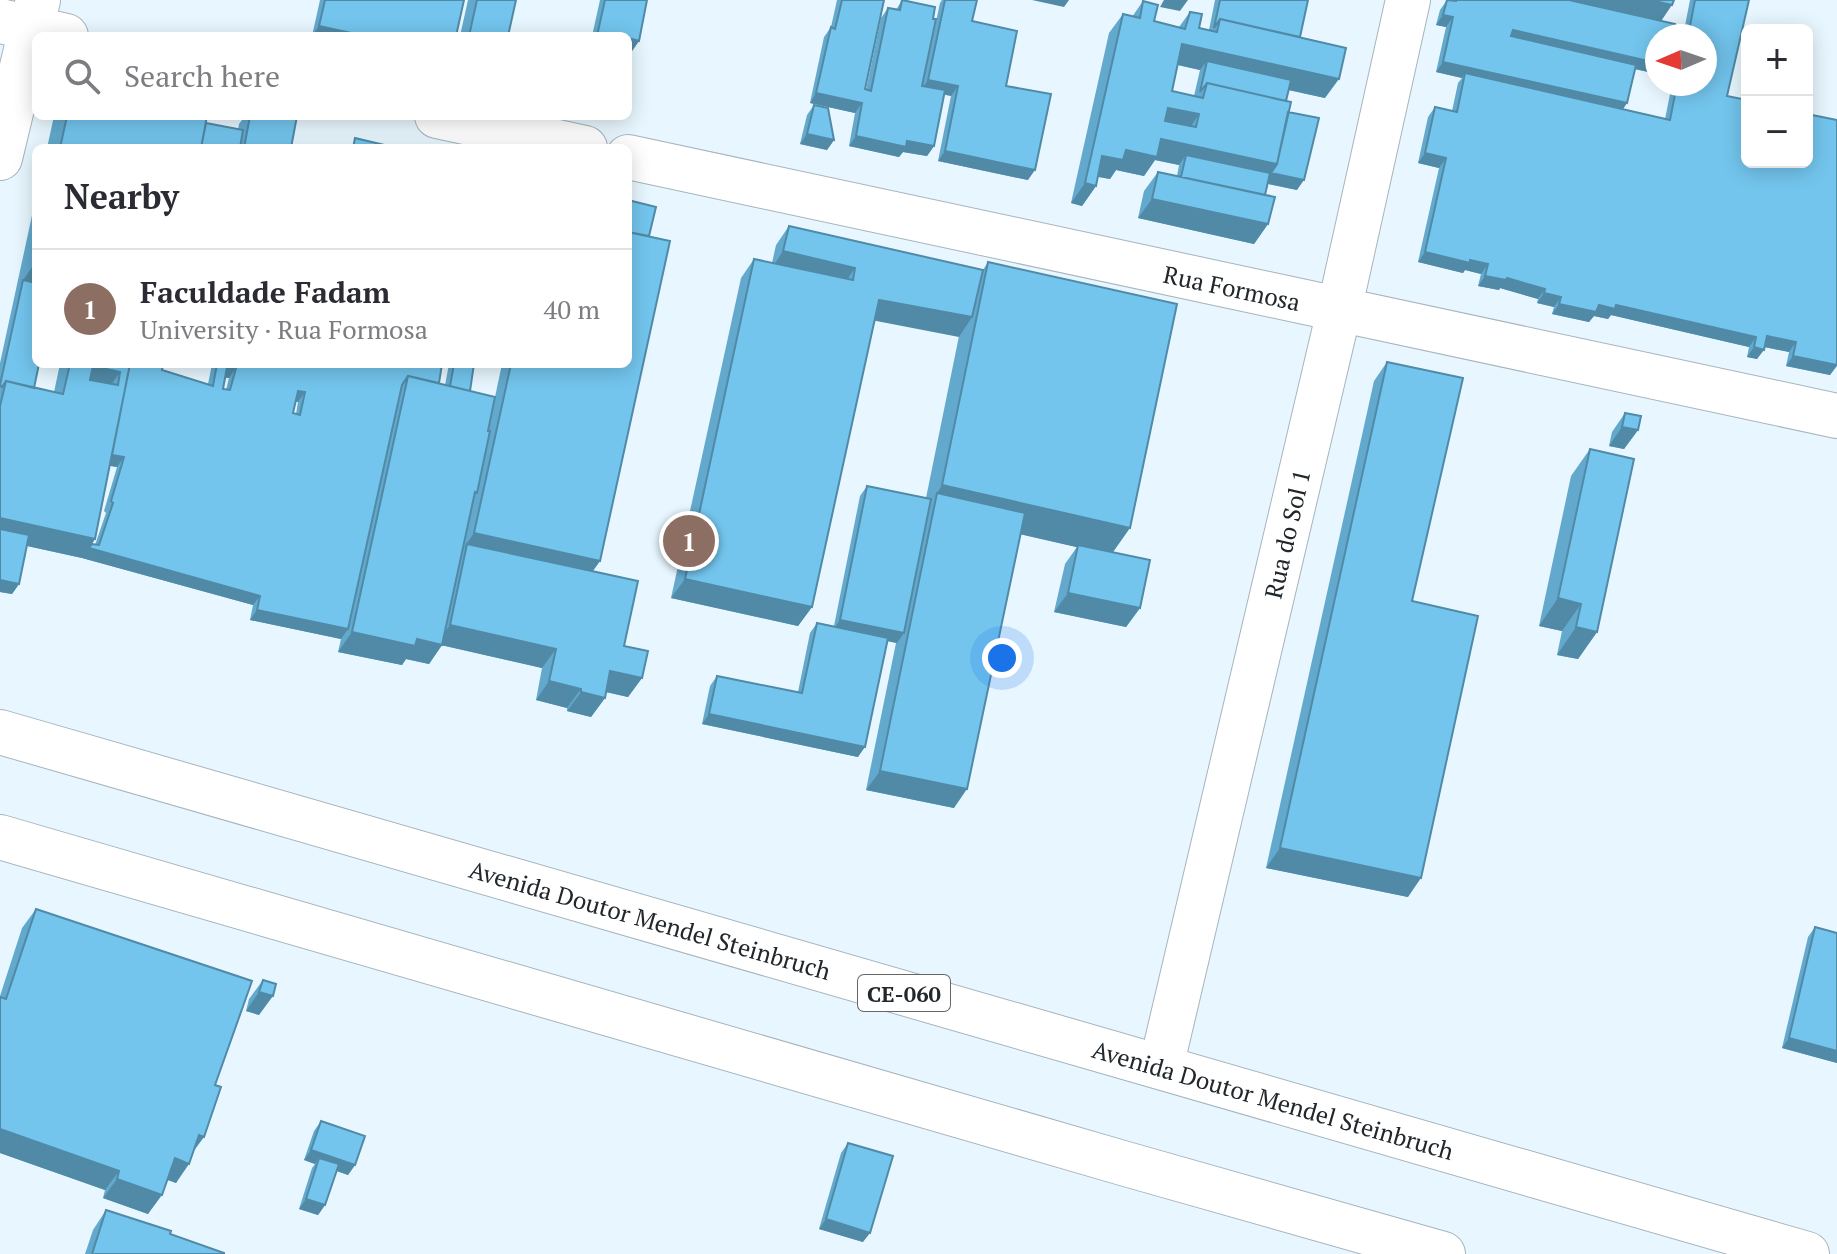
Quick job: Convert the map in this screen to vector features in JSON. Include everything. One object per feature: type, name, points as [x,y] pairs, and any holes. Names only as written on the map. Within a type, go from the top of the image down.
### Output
[{"type":"main road","name":"Rua do Sol 1","points":[[1161,1067],[1339,311],[1408,0]]},
{"type":"main road","points":[[0,158],[34,21]]},
{"type":"main road","points":[[456,120],[566,144]]},
{"type":"main road","name":"Rua Formosa","points":[[632,158],[1837,416]]},
{"type":"main road","name":"Avenida Doutor Mendel Steinbruch","points":[[0,732],[1807,1254]]},
{"type":"main road","points":[[0,837],[1443,1254]]},
{"type":"building","points":[[325,0],[464,0],[457,32],[347,32],[319,26]]},
{"type":"building","points":[[477,0],[516,0],[509,32],[470,32]]},
{"type":"building","points":[[605,0],[647,0],[639,41],[632,39],[632,32],[598,32]]},
{"type":"building","points":[[842,0],[884,0],[865,89],[871,91],[888,8],[900,10],[902,0],[935,7],[933,19],[936,19],[922,86],[945,90],[934,146],[907,141],[906,147],[856,136],[862,103],[816,93],[831,27],[835,29]]},
{"type":"building","points":[[945,0],[977,0],[972,21],[1017,31],[1006,86],[1051,94],[1035,170],[945,151],[958,86],[928,80]]},
{"type":"building","points":[[1220,0],[1308,0],[1300,37],[1220,19],[1214,28]]},
{"type":"building","points":[[1447,0],[1569,0],[1675,24],[1645,24],[1645,60],[1513,30],[1511,36],[1636,65],[1627,103],[1443,62],[1453,17],[1443,15]]},
{"type":"building","points":[[1650,0],[1674,0],[1672,5]]},
{"type":"building","points":[[1695,0],[1749,0],[1741,24],[1727,96],[1741,99],[1741,168],[1813,168],[1813,115],[1837,120],[1837,365],[1793,356],[1796,342],[1767,336],[1764,350],[1754,347],[1756,337],[1616,305],[1615,309],[1599,305],[1596,312],[1559,304],[1561,297],[1544,293],[1545,289],[1507,278],[1485,276],[1488,264],[1425,252],[1446,158],[1425,153],[1435,107],[1457,112],[1465,73],[1670,120],[1675,96],[1717,96],[1717,24],[1690,24]]},
{"type":"building","points":[[1143,1],[1158,5],[1154,21],[1185,29],[1190,12],[1202,14],[1199,28],[1217,32],[1220,19],[1346,48],[1339,79],[1182,44],[1172,91],[1203,98],[1207,83],[1291,102],[1277,164],[1161,139],[1157,157],[1126,150],[1123,160],[1102,156],[1096,186],[1085,183],[1123,14],[1140,18]],"holes":[[[1168,108],[1199,114],[1196,127],[1165,121]]]},
{"type":"building","points":[[1207,61],[1291,80],[1286,101],[1207,83],[1200,92]]},
{"type":"building","points":[[814,105],[828,108],[834,140],[807,134]]},
{"type":"building","points":[[1288,112],[1319,118],[1304,180],[1271,173],[1277,164]]},
{"type":"building","points":[[66,120],[206,120],[202,144],[61,144]]},
{"type":"building","points":[[249,120],[296,120],[292,144],[245,144]]},
{"type":"building","points":[[206,123],[243,130],[241,144],[202,144]]},
{"type":"building","points":[[355,138],[380,144],[354,144]]},
{"type":"building","points":[[1186,155],[1270,173],[1265,195],[1181,177]]},
{"type":"building","points":[[1158,172],[1275,197],[1268,224],[1152,199]]},
{"type":"building","points":[[632,201],[656,207],[649,236],[632,233]]},
{"type":"building","points":[[789,226],[983,270],[972,317],[879,300],[812,607],[685,579],[754,259],[853,280],[855,268],[783,251]]},
{"type":"building","points":[[632,233],[670,241],[600,561],[474,533],[510,368],[632,368]]},
{"type":"building","points":[[988,262],[1177,304],[1130,528],[942,485]]},
{"type":"building","points":[[23,280],[32,282],[32,368],[38,368],[34,388],[6,381],[2,387]]},
{"type":"building","points":[[1387,362],[1463,378],[1412,601],[1478,616],[1421,878],[1280,848]]},
{"type":"building","points":[[69,368],[93,368],[90,380],[118,385],[120,372],[102,368],[129,368],[95,539],[0,518],[0,406],[6,381],[63,394]]},
{"type":"building","points":[[129,368],[162,368],[213,386],[216,368],[227,368],[223,389],[230,390],[236,368],[441,368],[439,383],[408,376],[402,385],[348,629],[257,610],[260,596],[89,548],[92,544],[99,545],[124,457],[112,455]],"holes":[[[298,391],[305,392],[300,415],[293,413]]]},
{"type":"building","points":[[453,368],[473,368],[470,391],[450,386]]},
{"type":"building","points":[[408,376],[495,397],[477,493],[442,645],[417,639],[415,646],[352,632]]},
{"type":"building","points":[[1625,413],[1641,416],[1638,430],[1622,427]]},
{"type":"building","points":[[1590,449],[1634,459],[1597,632],[1576,627],[1581,604],[1558,598]]},
{"type":"building","points":[[867,486],[931,499],[904,633],[840,620]]},
{"type":"building","points":[[937,493],[1025,513],[967,789],[880,771]]},
{"type":"building","points":[[0,529],[29,535],[19,584],[0,580]]},
{"type":"building","points":[[467,544],[638,581],[624,646],[648,651],[642,678],[610,671],[605,698],[581,692],[581,689],[549,681],[556,649],[450,625]]},
{"type":"building","points":[[1078,545],[1150,560],[1140,608],[1068,593]]},
{"type":"building","points":[[817,623],[888,638],[865,747],[709,714],[717,676],[802,693]]},
{"type":"building","points":[[36,909],[252,981],[215,1085],[221,1087],[204,1137],[199,1135],[189,1164],[175,1158],[162,1195],[117,1179],[119,1171],[0,1129],[0,997],[6,999]]},
{"type":"building","points":[[1815,927],[1837,933],[1837,1051],[1789,1038]]},
{"type":"building","points":[[263,980],[276,984],[273,996],[259,992]]},
{"type":"building","points":[[321,1121],[365,1136],[355,1165],[311,1150]]},
{"type":"building","points":[[848,1143],[893,1156],[870,1233],[826,1219]]},
{"type":"building","points":[[319,1158],[339,1164],[325,1205],[306,1199]]},
{"type":"building","points":[[106,1210],[171,1231],[170,1234],[224,1254],[92,1254]]},
{"type":"place","name":"Faculdade Fadam","points":[[689,541]]}]
